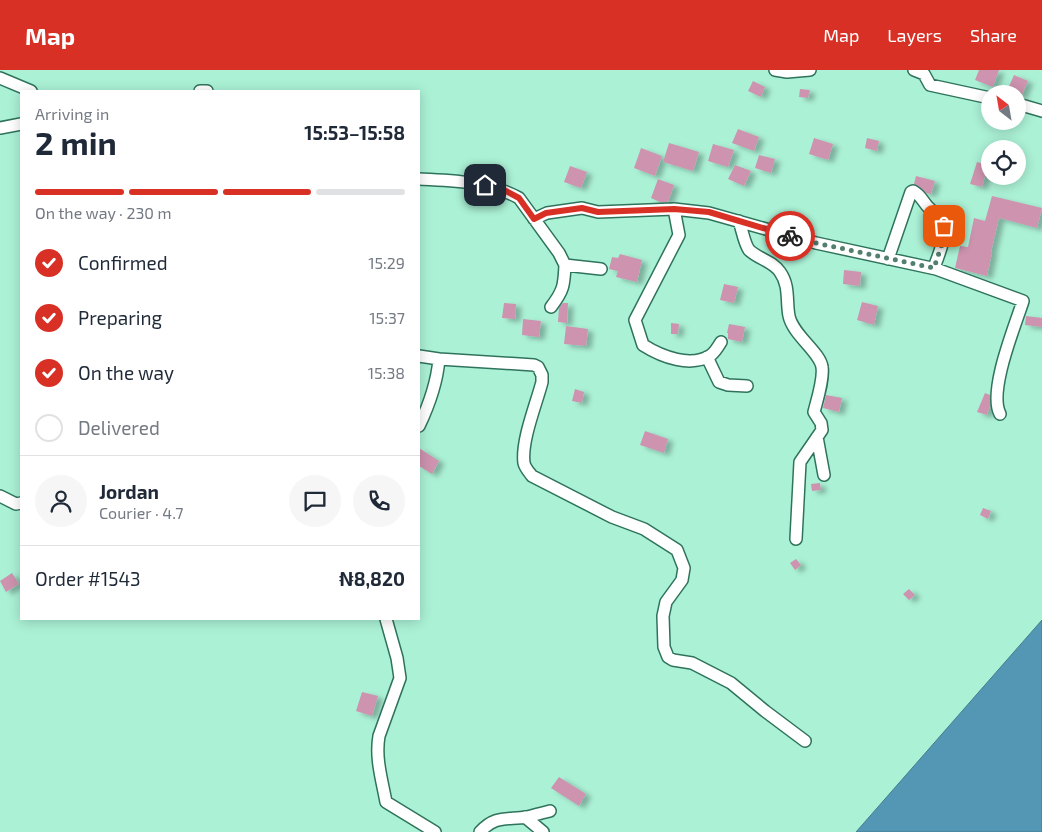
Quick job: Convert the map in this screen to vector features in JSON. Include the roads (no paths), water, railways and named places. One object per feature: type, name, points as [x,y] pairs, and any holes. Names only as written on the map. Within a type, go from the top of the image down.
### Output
[{"type":"street","points":[[775,70],[787,72],[810,70]]},
{"type":"street","points":[[922,71],[930,85],[981,96]]},
{"type":"street","points":[[0,78],[29,90]]},
{"type":"street","points":[[1026,106],[1042,111]]},
{"type":"street","points":[[0,128],[20,124]]},
{"type":"street","points":[[420,179],[462,182],[504,190],[519,198],[559,253],[565,265],[562,294],[551,307]]},
{"type":"street","points":[[888,259],[911,192],[913,192],[920,196],[944,226],[944,238],[934,268]]},
{"type":"street","points":[[534,219],[554,212],[582,208],[598,212],[674,209],[709,212],[816,243],[934,268],[1023,301],[996,390],[997,408],[1000,414]]},
{"type":"street","points":[[674,209],[679,235],[634,320],[643,346],[665,357],[699,360],[713,354],[721,342]]},
{"type":"street","points":[[739,221],[749,249],[775,266],[780,272],[785,283],[789,316],[803,341],[819,360],[823,368],[814,412],[821,422],[822,430],[800,462],[796,539]]},
{"type":"street","points":[[565,265],[601,269]]},
{"type":"street","points":[[420,356],[534,365],[538,367],[542,375],[542,382],[526,438],[524,465],[528,471],[532,476],[596,509],[644,529],[677,550],[684,568],[682,580],[666,602],[664,647],[668,657],[692,664],[731,683],[765,712],[805,740]]},
{"type":"street","points":[[707,357],[719,382],[746,386]]},
{"type":"street","points":[[420,424],[438,376],[439,359]]},
{"type":"street","points":[[817,437],[824,475]]},
{"type":"street","points":[[0,496],[16,504],[20,503]]},
{"type":"street","points":[[386,620],[397,658],[400,678],[377,744],[378,763],[386,802],[435,832]]},
{"type":"street","points":[[480,832],[490,822],[499,819],[525,817],[550,811]]},
{"type":"street","points":[[525,817],[543,832]]},
{"type":"water","points":[[1042,620],[1042,832],[856,832]]}]
